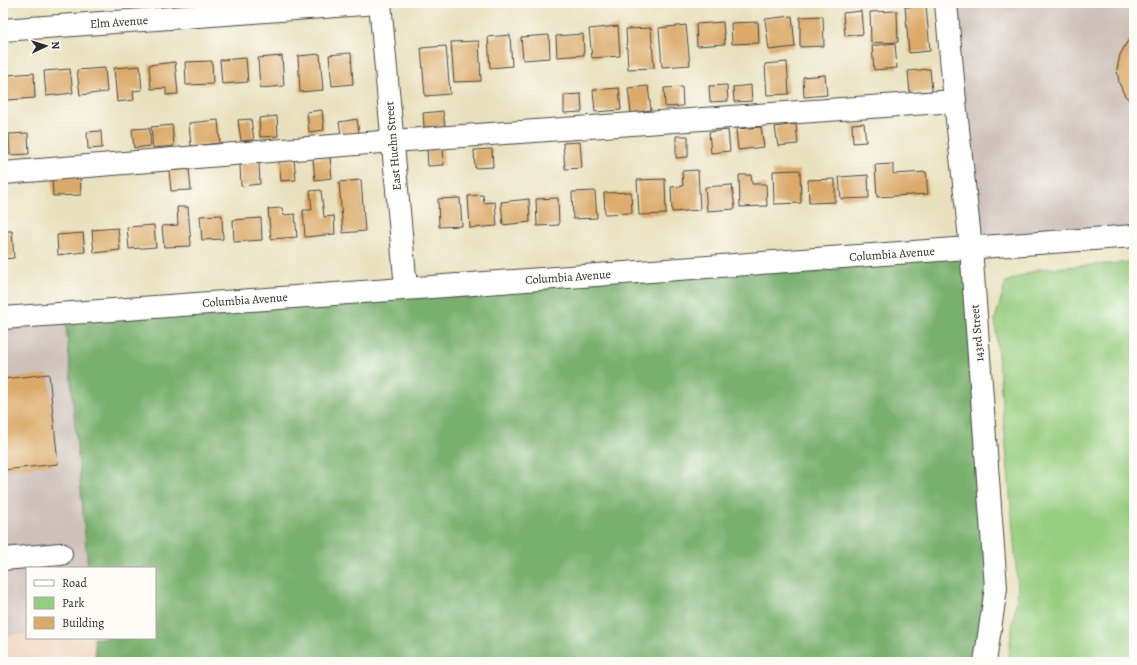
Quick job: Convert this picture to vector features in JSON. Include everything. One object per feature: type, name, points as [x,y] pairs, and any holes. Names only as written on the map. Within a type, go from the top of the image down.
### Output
[{"type":"street","name":"Elm Avenue","points":[[3,30],[379,3]]},
{"type":"street","name":"East Huehn Street","points":[[379,3],[406,288]]},
{"type":"street","name":"143rd Street","points":[[946,3],[971,248],[996,588],[985,662]]},
{"type":"street","points":[[3,173],[393,141],[955,101]]},
{"type":"street","name":"Columbia Avenue","points":[[3,318],[1134,236]]},
{"type":"street","points":[[3,559],[61,554]]},
{"type":"shaded area","points":[[946,3],[1134,3],[1134,236],[971,248]]},
{"type":"shaded area","points":[[65,313],[88,567],[26,567],[26,634],[3,636],[3,318]]},
{"type":"shaded area","points":[[26,634],[26,639],[94,639],[96,662],[3,662],[3,636]]},
{"type":"green space","points":[[971,248],[996,588],[985,662],[96,662],[94,639],[156,639],[156,567],[88,567],[65,313]]},
{"type":"green space","points":[[1134,262],[1134,662],[1007,662],[1018,589],[995,319],[1006,282],[1039,269]]},
{"type":"building","points":[[926,5],[930,51],[909,53],[905,7]]},
{"type":"building","points":[[861,11],[863,34],[845,36],[843,13]]},
{"type":"building","points":[[897,11],[898,42],[871,43],[870,12]]},
{"type":"building","points":[[792,16],[795,47],[769,50],[765,19]]},
{"type":"building","points":[[823,16],[824,46],[800,47],[800,17]]},
{"type":"building","points":[[723,22],[725,44],[697,46],[696,24]]},
{"type":"building","points":[[758,22],[759,43],[732,44],[731,23]]},
{"type":"building","points":[[686,25],[690,65],[662,67],[659,28]]},
{"type":"building","points":[[618,26],[620,56],[592,58],[589,29]]},
{"type":"building","points":[[651,28],[654,68],[628,69],[626,29]]},
{"type":"building","points":[[583,34],[584,55],[557,57],[556,36]]},
{"type":"building","points":[[510,35],[512,66],[490,68],[488,37]]},
{"type":"building","points":[[549,35],[550,58],[523,60],[521,37]]},
{"type":"building","points":[[1134,36],[1134,104],[1125,96],[1119,83],[1117,69],[1120,55],[1127,42]]},
{"type":"building","points":[[479,41],[481,81],[454,82],[451,42]]},
{"type":"building","points":[[895,43],[897,68],[874,70],[872,46]]},
{"type":"building","points":[[446,46],[450,94],[425,96],[421,48]]},
{"type":"building","points":[[351,53],[353,84],[332,86],[329,55]]},
{"type":"building","points":[[320,54],[323,90],[300,92],[298,56]]},
{"type":"building","points":[[282,56],[284,86],[260,88],[258,58]]},
{"type":"building","points":[[246,58],[248,82],[222,84],[220,60]]},
{"type":"building","points":[[212,61],[213,84],[186,85],[185,62]]},
{"type":"building","points":[[175,62],[178,94],[166,95],[166,88],[151,89],[149,65]]},
{"type":"building","points":[[787,62],[789,94],[767,95],[765,64]]},
{"type":"building","points":[[140,66],[142,90],[133,91],[134,100],[117,102],[114,68]]},
{"type":"building","points":[[105,68],[107,92],[80,95],[77,70]]},
{"type":"building","points":[[70,69],[73,93],[46,96],[44,71]]},
{"type":"building","points":[[930,69],[932,91],[910,93],[908,71]]},
{"type":"building","points":[[34,73],[35,98],[8,100],[7,75]]},
{"type":"building","points":[[825,75],[827,95],[804,97],[803,77]]},
{"type":"building","points":[[727,85],[728,101],[710,102],[709,86]]},
{"type":"building","points":[[751,85],[752,101],[734,102],[733,87]]},
{"type":"building","points":[[648,86],[651,110],[631,113],[628,88]]},
{"type":"building","points":[[682,87],[683,106],[665,107],[664,88]]},
{"type":"building","points":[[619,88],[621,110],[595,112],[593,90]]},
{"type":"building","points":[[581,94],[582,112],[564,113],[564,95]]},
{"type":"building","points":[[322,110],[324,130],[309,132],[307,112]]},
{"type":"building","points":[[443,111],[445,126],[424,127],[423,113]]},
{"type":"building","points":[[277,116],[278,136],[260,137],[259,118]]},
{"type":"building","points":[[251,119],[254,140],[241,141],[238,120]]},
{"type":"building","points":[[357,119],[359,133],[341,135],[339,122]]},
{"type":"building","points":[[218,120],[220,143],[191,146],[189,123]]},
{"type":"building","points":[[864,123],[866,142],[853,143],[852,124]]},
{"type":"building","points":[[796,124],[798,144],[778,146],[775,127]]},
{"type":"building","points":[[172,125],[174,146],[153,148],[151,127]]},
{"type":"building","points":[[761,127],[764,147],[738,150],[736,129]]},
{"type":"building","points":[[149,128],[151,146],[134,148],[132,129]]},
{"type":"building","points":[[728,130],[730,151],[711,153],[709,132]]},
{"type":"building","points":[[101,131],[102,148],[88,149],[87,132]]},
{"type":"building","points":[[28,133],[29,154],[10,155],[9,134]]},
{"type":"building","points":[[3,136],[5,136],[7,157],[3,158]]},
{"type":"building","points":[[676,136],[688,136],[688,157],[676,158]]},
{"type":"building","points":[[580,142],[582,168],[565,169],[563,143]]},
{"type":"building","points":[[443,147],[444,165],[428,166],[427,149]]},
{"type":"building","points":[[492,149],[493,167],[475,168],[474,150]]},
{"type":"building","points":[[330,157],[332,178],[315,180],[313,159]]},
{"type":"building","points":[[294,159],[296,180],[281,181],[279,160]]},
{"type":"building","points":[[259,163],[260,184],[241,186],[240,165]]},
{"type":"building","points":[[893,164],[893,174],[926,172],[928,194],[877,197],[875,165]]},
{"type":"building","points":[[189,169],[191,190],[171,191],[169,171]]},
{"type":"building","points":[[698,170],[700,210],[672,212],[671,187],[683,186],[682,171]]},
{"type":"building","points":[[800,170],[801,203],[774,204],[773,171]]},
{"type":"building","points":[[80,174],[81,195],[53,196],[52,175]]},
{"type":"building","points":[[739,175],[751,175],[752,184],[766,184],[767,206],[740,207]]},
{"type":"building","points":[[868,175],[869,198],[841,199],[839,177]]},
{"type":"building","points":[[665,179],[666,214],[639,215],[637,180]]},
{"type":"building","points":[[835,179],[835,202],[809,203],[808,180]]},
{"type":"building","points":[[361,180],[365,231],[343,233],[339,182]]},
{"type":"building","points":[[732,185],[735,209],[707,211],[705,187]]},
{"type":"building","points":[[321,190],[324,217],[334,216],[335,234],[305,237],[303,210],[312,210],[310,191]]},
{"type":"building","points":[[595,191],[597,218],[573,219],[572,192]]},
{"type":"building","points":[[631,192],[632,213],[605,214],[604,193]]},
{"type":"building","points":[[483,195],[484,203],[495,202],[497,226],[470,228],[468,196]]},
{"type":"building","points":[[460,198],[462,226],[439,227],[438,199]]},
{"type":"building","points":[[558,198],[559,225],[537,226],[536,199]]},
{"type":"building","points":[[529,199],[530,222],[503,225],[501,202]]},
{"type":"building","points":[[177,207],[188,207],[191,246],[164,247],[162,226],[178,225]]},
{"type":"building","points":[[282,208],[283,215],[295,214],[297,237],[271,239],[268,209]]},
{"type":"building","points":[[222,215],[223,239],[202,240],[200,216]]},
{"type":"building","points":[[261,218],[262,240],[234,242],[233,220]]},
{"type":"building","points":[[154,225],[156,247],[129,249],[127,227]]},
{"type":"building","points":[[118,228],[120,250],[94,253],[92,230]]},
{"type":"building","points":[[3,231],[12,231],[14,258],[3,259]]},
{"type":"building","points":[[83,233],[85,252],[58,255],[57,235]]},
{"type":"building","points":[[49,374],[58,464],[3,470],[3,379]]}]
